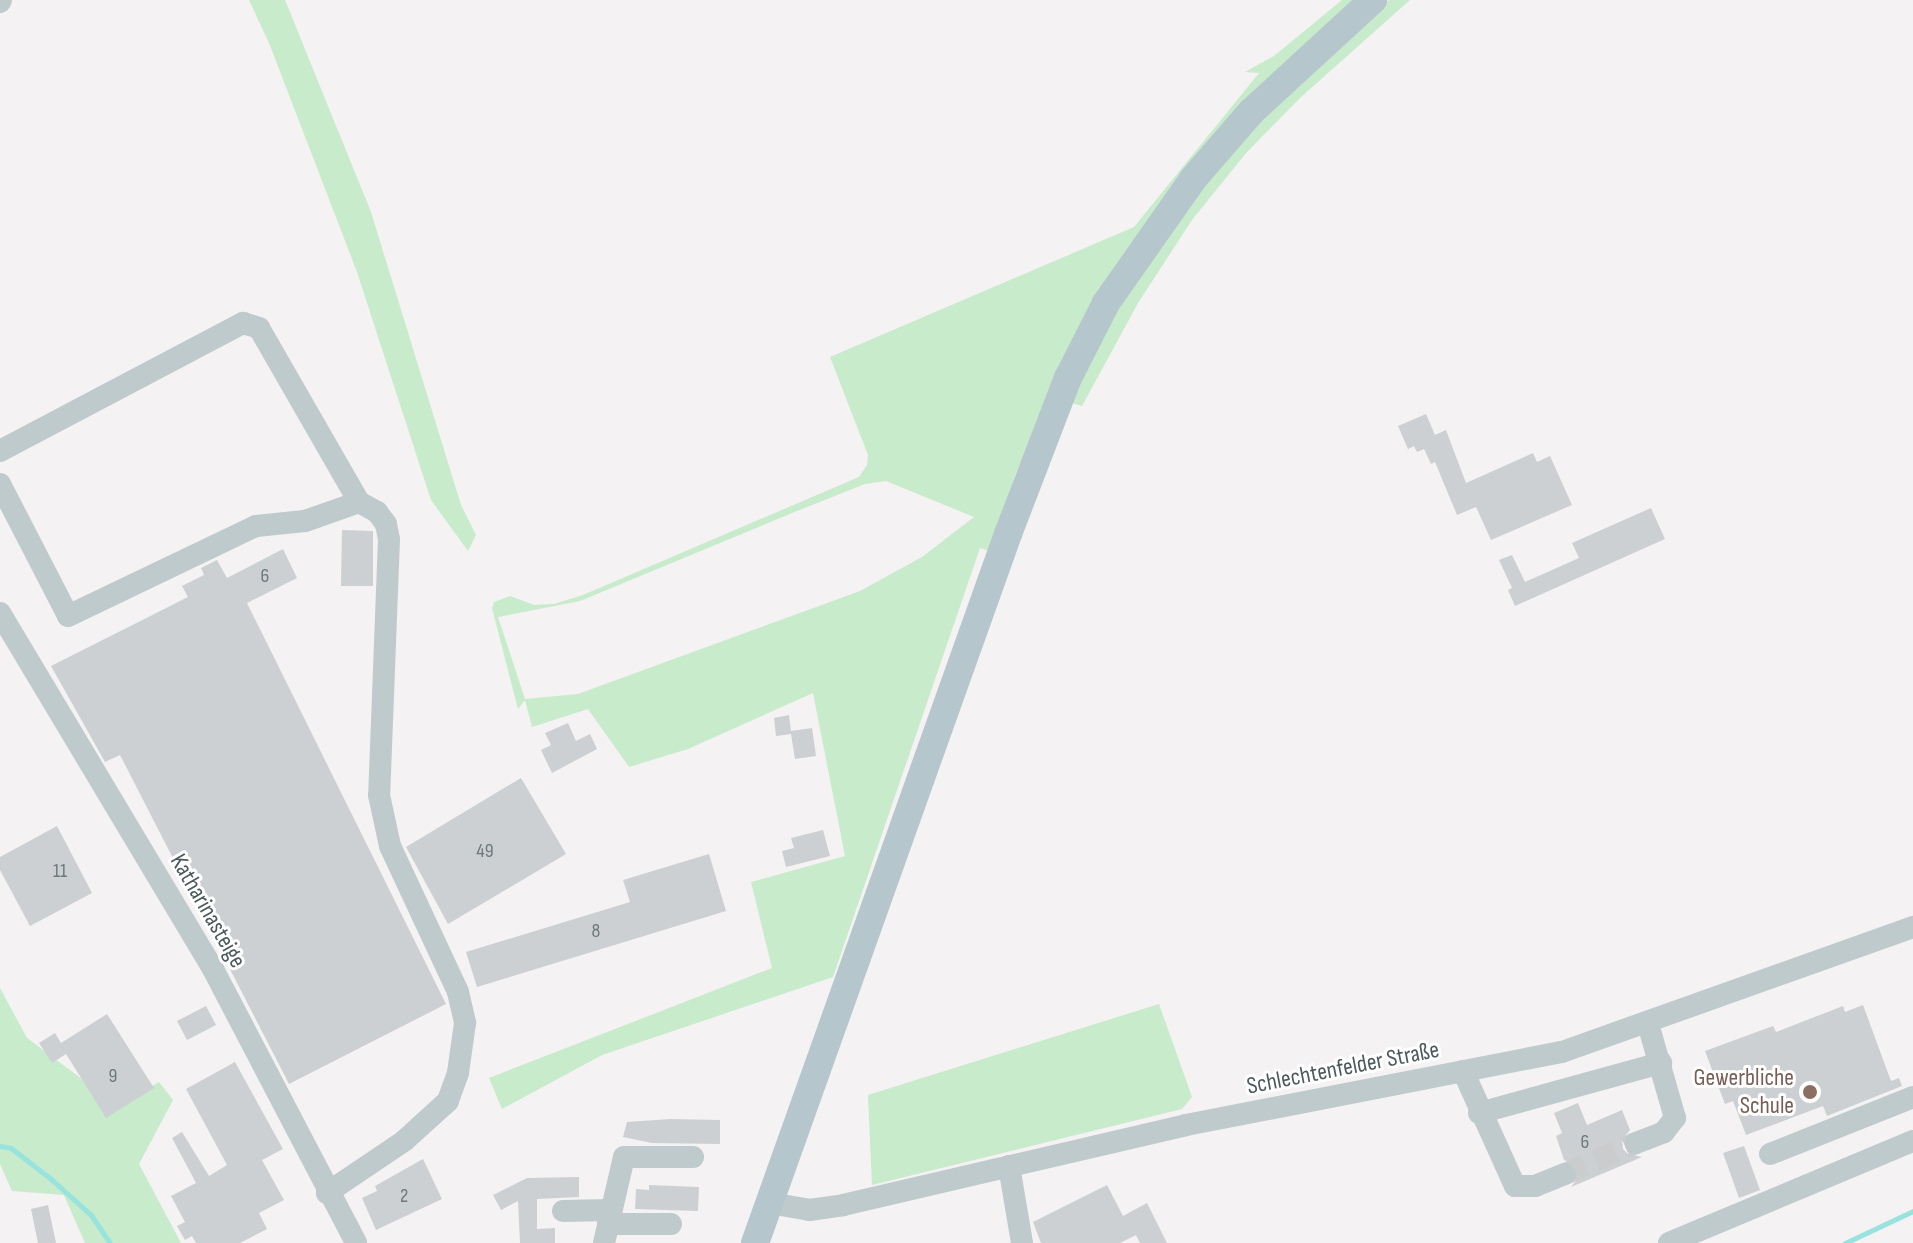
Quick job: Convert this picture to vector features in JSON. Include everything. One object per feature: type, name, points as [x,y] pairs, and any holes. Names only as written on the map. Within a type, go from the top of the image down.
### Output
[{"type":"main road","points":[[755,1243],[1008,534],[1068,378],[1106,303],[1193,179],[1251,112],[1373,0]]},
{"type":"street","points":[[0,451],[243,323],[259,328],[359,502],[377,512],[386,524],[389,539],[379,795],[383,820],[402,875],[458,992],[465,1023],[458,1073],[448,1101],[404,1141],[327,1193]]},
{"type":"street","points":[[0,484],[68,616],[256,526],[305,521],[359,502]]},
{"type":"street","name":"Katharinasteige","points":[[0,613],[213,969],[327,1193],[356,1243]]},
{"type":"street","name":"Schlechtenfelder Straße","points":[[770,1203],[809,1210],[843,1205],[1186,1125],[1562,1052],[1648,1024],[1913,927]]},
{"type":"street","points":[[1636,1143],[1664,1132],[1675,1118],[1648,1024]]},
{"type":"street","points":[[1479,1113],[1661,1063]]},
{"type":"street","points":[[1463,1071],[1479,1113],[1515,1186],[1535,1186],[1565,1174]]},
{"type":"street","points":[[1770,1154],[1913,1097]]},
{"type":"street","points":[[1669,1243],[1913,1141]]},
{"type":"street","points":[[608,1226],[624,1157],[693,1157]]},
{"type":"street","points":[[1009,1166],[1022,1243]]},
{"type":"street","points":[[563,1211],[608,1226],[671,1224]]},
{"type":"green space","points":[[249,0],[285,0],[371,212],[461,505],[476,535],[468,551],[431,500],[357,272],[269,43]]},
{"type":"green space","points":[[1342,0],[1358,0],[1283,65],[1053,389],[1016,473],[989,551],[980,548],[833,977],[602,1055],[502,1109],[489,1078],[772,968],[751,882],[845,856],[813,693],[688,749],[629,767],[588,709],[532,727],[525,700],[518,709],[492,608],[494,602],[510,596],[534,605],[554,604],[583,595],[859,477],[867,465],[868,455],[830,357],[1134,227],[1259,73],[1245,72],[1274,56]],"holes":[[[886,481],[974,517],[922,557],[860,591],[578,694],[525,699],[498,617],[580,601],[865,484]]]},
{"type":"green space","points":[[1389,0],[1410,0],[1301,97],[1246,153],[1192,220],[1138,303],[1082,406],[1069,402],[1123,299],[1157,247],[1248,130]]},
{"type":"green space","points":[[0,988],[27,1038],[118,1106],[159,1082],[173,1100],[139,1164],[181,1243],[85,1243],[64,1195],[12,1191],[0,1164]]},
{"type":"green space","points":[[1159,1004],[1192,1097],[1182,1109],[872,1185],[868,1095]]},
{"type":"building","points":[[1426,414],[1435,435],[1446,430],[1466,483],[1533,453],[1537,462],[1550,456],[1572,505],[1491,540],[1476,507],[1457,515],[1435,462],[1431,464],[1424,449],[1417,452],[1414,446],[1408,449],[1398,426]]},
{"type":"building","points":[[1651,508],[1665,539],[1515,606],[1508,590],[1512,588],[1499,560],[1512,555],[1525,582],[1579,558],[1572,543]]},
{"type":"building","points":[[342,530],[373,531],[373,586],[341,586]]},
{"type":"building","points":[[283,549],[297,578],[247,603],[446,1004],[289,1084],[120,755],[105,762],[51,666],[188,597],[182,586],[204,575],[201,568],[217,560],[227,578]]},
{"type":"building","points":[[789,715],[791,731],[812,728],[816,756],[795,759],[791,734],[776,736],[774,718]]},
{"type":"building","points":[[568,723],[576,741],[590,734],[597,749],[552,773],[541,750],[551,745],[545,733]]},
{"type":"building","points":[[521,778],[566,854],[448,924],[406,847]]},
{"type":"building","points":[[57,826],[92,893],[30,926],[0,870],[0,857]]},
{"type":"building","points":[[823,830],[830,856],[786,867],[782,851],[794,848],[791,838]]},
{"type":"building","points":[[709,854],[726,911],[477,987],[466,952],[630,902],[623,880]]},
{"type":"building","points":[[1863,1005],[1891,1081],[1899,1078],[1902,1086],[1827,1116],[1823,1106],[1746,1135],[1733,1101],[1725,1104],[1705,1051],[1773,1026],[1776,1032],[1843,1006],[1845,1012]]},
{"type":"building","points":[[206,1006],[216,1025],[187,1040],[177,1021]]},
{"type":"building","points":[[107,1014],[154,1088],[106,1118],[66,1054],[52,1063],[39,1043],[55,1033],[61,1043]]},
{"type":"building","points":[[235,1062],[283,1149],[262,1160],[284,1200],[259,1213],[267,1229],[240,1243],[196,1243],[192,1236],[185,1240],[177,1226],[185,1222],[171,1196],[196,1183],[172,1138],[182,1132],[209,1176],[227,1165],[186,1089]]},
{"type":"building","points":[[1578,1103],[1587,1125],[1622,1110],[1630,1130],[1622,1140],[1623,1149],[1628,1154],[1642,1157],[1571,1187],[1579,1177],[1578,1170],[1573,1163],[1564,1160],[1556,1136],[1562,1133],[1554,1113]]},
{"type":"building","points":[[720,1120],[720,1144],[652,1143],[623,1137],[627,1122]]},
{"type":"building","points":[[1744,1146],[1760,1190],[1739,1198],[1723,1153]]},
{"type":"building","points":[[423,1159],[442,1199],[376,1230],[362,1198],[377,1191],[375,1186]]},
{"type":"building","points":[[579,1177],[579,1197],[537,1199],[537,1229],[555,1228],[555,1243],[520,1243],[518,1201],[501,1210],[493,1195],[527,1178]]},
{"type":"building","points":[[649,1185],[699,1187],[698,1211],[635,1209],[636,1189],[649,1190]]},
{"type":"building","points":[[1107,1185],[1123,1216],[1147,1203],[1167,1243],[1140,1243],[1136,1235],[1120,1243],[1041,1243],[1033,1222]]},
{"type":"building","points":[[48,1205],[56,1243],[38,1243],[31,1209]]},
{"type":"waterway","points":[[0,1146],[11,1148],[51,1179],[91,1215],[110,1243]]},
{"type":"waterway","points":[[1845,1243],[1913,1211]]},
{"type":"tunnel","points":[[1565,1174],[1636,1143]]},
{"type":"place","name":"Gewerbliche Schule","points":[[1810,1092]]}]
